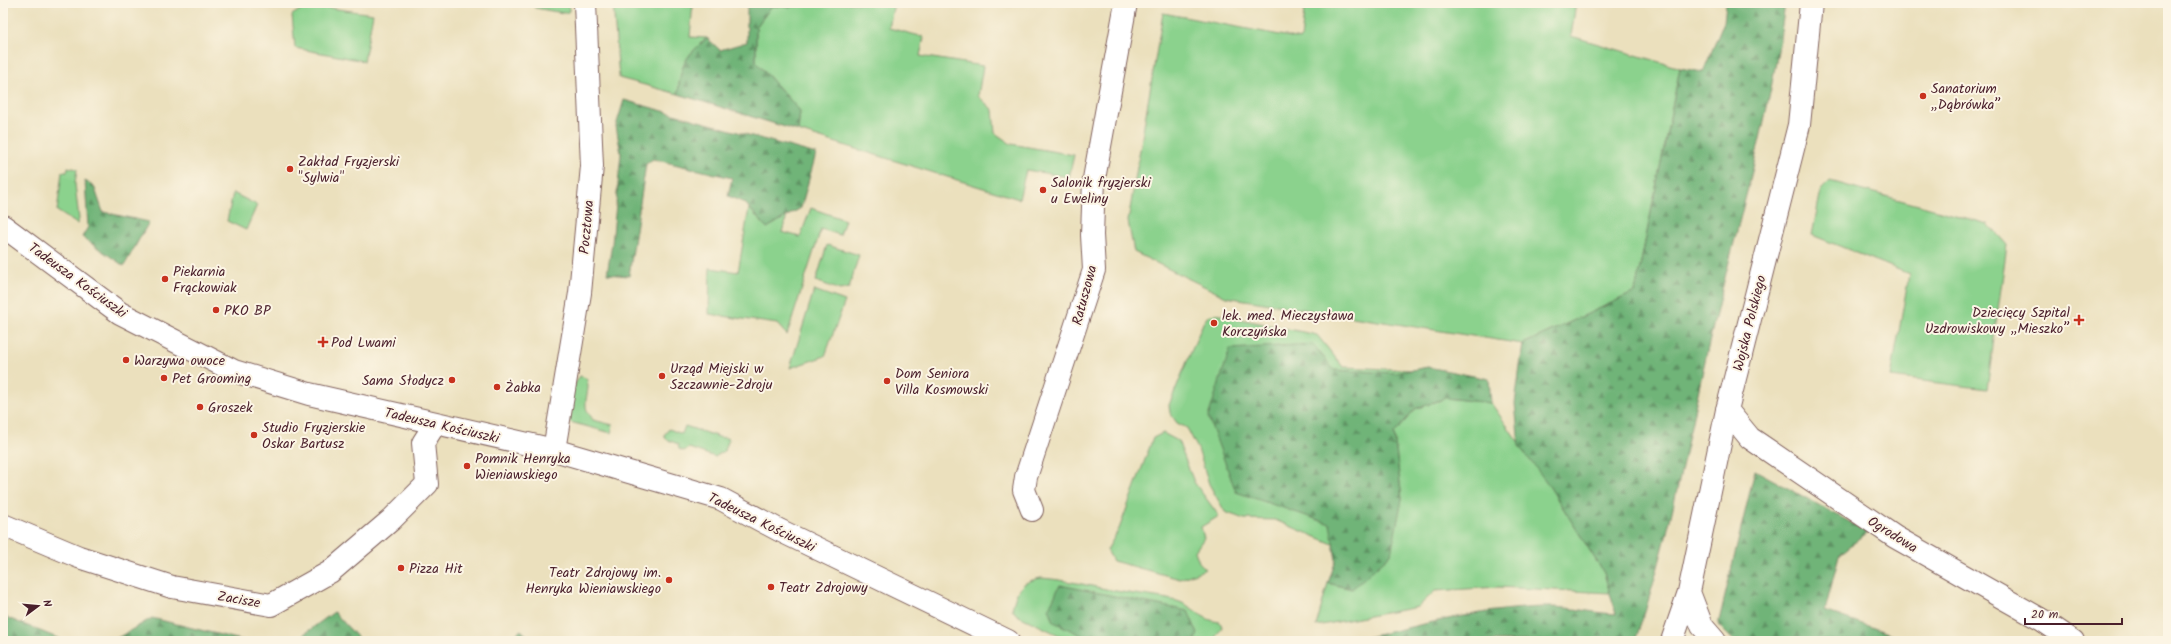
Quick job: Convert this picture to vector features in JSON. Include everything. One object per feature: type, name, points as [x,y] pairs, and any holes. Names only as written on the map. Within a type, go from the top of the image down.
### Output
[{"type":"street","name":"Pocztowa","points":[[554,450],[580,293],[592,166],[585,3]]},
{"type":"street","name":"Ratuszowa","points":[[1032,510],[1024,490],[1026,478],[1094,270],[1092,235],[1094,179],[1126,3]]},
{"type":"street","name":"Wojska Polskiego","points":[[1672,641],[1689,592],[1727,410],[1799,125],[1811,3]]},
{"type":"street","name":"Tadeusza Kościuszki","points":[[3,226],[120,313],[234,371],[309,394],[554,450],[722,499],[779,530],[1008,641]]},
{"type":"street","name":"Ogrodowa","points":[[1727,410],[1750,438],[1895,537],[2042,620],[2073,641]]},
{"type":"street","name":"Zacisze","points":[[3,525],[78,557],[172,587],[272,605],[330,572],[391,520],[428,484],[423,443],[435,424]]},
{"type":"street","points":[[1689,592],[1702,626],[1715,641]]},
{"type":"green space","points":[[531,3],[569,3],[569,11],[567,13],[563,13],[535,8]]},
{"type":"green space","points":[[613,3],[693,3],[690,37],[707,38],[693,51],[685,62],[682,68],[678,94],[619,78]]},
{"type":"green space","points":[[747,3],[816,3],[789,7],[772,6],[756,27],[756,62],[800,111],[798,131],[678,94],[682,68],[685,62],[693,51],[707,38],[720,50],[747,42]]},
{"type":"green space","points":[[816,3],[894,3],[889,28],[924,37],[920,56],[983,66],[978,96],[993,110],[995,133],[1011,144],[1074,155],[1069,177],[1026,170],[1019,199],[798,131],[800,111],[756,62],[756,27],[772,6],[789,7]]},
{"type":"green space","points":[[1305,3],[1576,3],[1571,36],[1680,68],[1635,292],[1523,344],[1226,297],[1134,252],[1128,221],[1163,13],[1301,39]]},
{"type":"green space","points":[[1726,3],[1785,3],[1764,122],[1715,318],[1670,521],[1648,602],[1635,641],[1352,641],[1447,619],[1519,608],[1552,607],[1616,614],[1604,573],[1548,484],[1519,446],[1515,403],[1523,344],[1635,292],[1680,68],[1703,72],[1724,22]]},
{"type":"green space","points":[[316,6],[373,14],[364,61],[295,48],[292,15],[303,8]]},
{"type":"green space","points":[[624,100],[816,154],[801,208],[767,228],[745,203],[728,196],[732,178],[653,159],[646,164],[629,276],[607,274],[612,244],[621,154],[616,126]]},
{"type":"green space","points":[[68,167],[77,169],[75,184],[79,219],[77,224],[57,211],[62,172],[67,172]]},
{"type":"green space","points":[[85,181],[94,186],[103,212],[149,222],[124,266],[82,237],[88,227]]},
{"type":"green space","points":[[1830,181],[1988,224],[2007,245],[1987,389],[1891,377],[1909,274],[1812,235],[1821,190]]},
{"type":"green space","points":[[233,193],[257,205],[246,230],[227,221]]},
{"type":"green space","points":[[749,208],[767,228],[787,216],[782,232],[800,237],[811,208],[845,220],[840,235],[821,229],[787,335],[777,324],[709,314],[710,268],[738,272]]},
{"type":"green space","points":[[827,245],[859,255],[849,288],[840,290],[816,281]]},
{"type":"green space","points":[[814,290],[845,301],[825,356],[790,368]]},
{"type":"green space","points":[[1216,314],[1317,335],[1343,367],[1413,370],[1333,544],[1275,520],[1244,519],[1225,512],[1209,484],[1198,449],[1187,428],[1177,423],[1170,413],[1169,405],[1203,323],[1208,316]]},
{"type":"green space","points":[[1313,344],[1334,370],[1396,373],[1428,367],[1489,379],[1491,403],[1446,398],[1415,409],[1394,434],[1402,499],[1391,554],[1352,589],[1328,583],[1336,560],[1330,524],[1236,492],[1208,417],[1230,349]]},
{"type":"green space","points":[[580,376],[586,378],[587,382],[588,388],[586,408],[588,412],[593,420],[613,425],[611,433],[570,422],[570,398],[574,386]]},
{"type":"green space","points":[[1446,398],[1491,403],[1548,484],[1604,573],[1610,593],[1498,587],[1435,591],[1418,607],[1316,626],[1328,583],[1352,589],[1402,499],[1394,434],[1415,409]]},
{"type":"green space","points":[[685,426],[729,439],[725,450],[715,457],[689,448],[684,451],[679,449],[678,444],[666,439],[664,435],[669,429],[682,434]]},
{"type":"green space","points":[[1163,433],[1178,441],[1194,482],[1219,516],[1201,527],[1204,538],[1195,551],[1199,562],[1206,569],[1180,579],[1113,561],[1107,550],[1119,529],[1153,438]]},
{"type":"green space","points":[[1755,470],[1868,532],[1839,555],[1825,611],[1911,641],[1734,641],[1718,625]]},
{"type":"green space","points":[[1041,578],[1177,601],[1183,603],[1208,619],[1220,622],[1222,627],[1213,641],[1071,641],[1017,615],[1012,609],[1020,588],[1028,582]]},
{"type":"green space","points":[[1060,585],[1188,611],[1198,634],[1194,641],[1094,641],[1054,622],[1049,608]]},
{"type":"green space","points":[[334,612],[361,641],[273,641],[300,637]]},
{"type":"green space","points":[[3,616],[65,641],[3,641]]},
{"type":"green space","points":[[152,618],[245,641],[112,641]]},
{"type":"green space","points":[[521,630],[533,641],[508,641]]},
{"type":"place","name":"Sanatorium „Dąbrówka”","points":[[1923,96]]},
{"type":"place","name":"Zakład Fryzjerski \"Sylwia\"","points":[[290,169]]},
{"type":"place","name":"Salonik fryzjerski u Eweliny","points":[[1043,190]]},
{"type":"place","name":"Piekarnia Frąckowiak","points":[[165,279]]},
{"type":"place","name":"PKO BP","points":[[216,310]]},
{"type":"place","name":"Dziecięcy Szpital Uzdrowiskowy „Mieszko”","points":[[2079,320]]},
{"type":"place","name":"lek. med. Mieczysława Korczyńska","points":[[1214,323]]},
{"type":"place","name":"Pod Lwami","points":[[323,342]]},
{"type":"place","name":"Warzywa owoce","points":[[126,360]]},
{"type":"place","name":"Urząd Miejski w Szczawnie-Zdroju","points":[[662,376]]},
{"type":"place","name":"Pet Grooming","points":[[164,378]]},
{"type":"place","name":"Sama Słodycz","points":[[452,380]]},
{"type":"place","name":"Dom Seniora Villa Kosmowski","points":[[887,381]]},
{"type":"place","name":"Żabka","points":[[497,387]]},
{"type":"place","name":"Groszek","points":[[200,407]]},
{"type":"place","name":"Studio Fryzjerskie Oskar Bartusz","points":[[254,435]]},
{"type":"place","name":"Pomnik Henryka Wieniawskiego","points":[[467,466]]},
{"type":"place","name":"Pizza Hit","points":[[401,568]]},
{"type":"place","name":"Teatr Zdrojowy im. Henryka Wieniawskiego","points":[[669,580]]},
{"type":"place","name":"Teatr Zdrojowy","points":[[771,587]]}]
